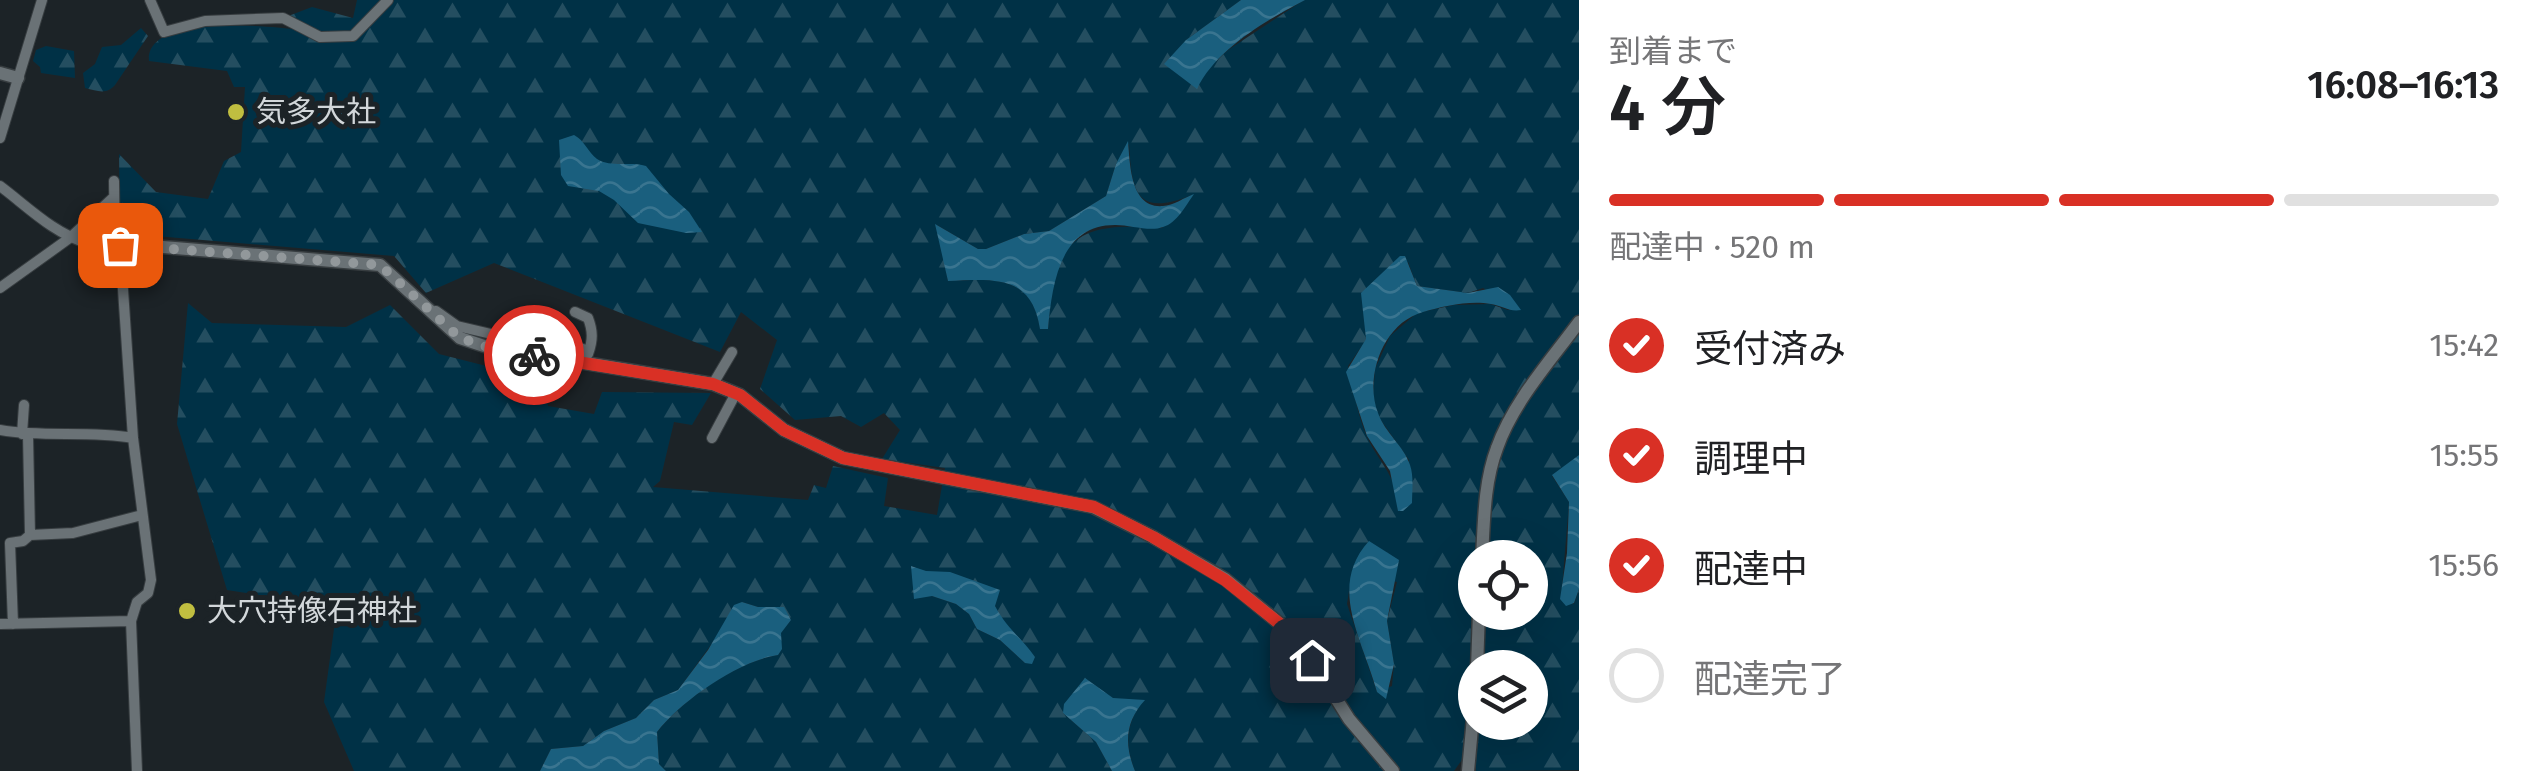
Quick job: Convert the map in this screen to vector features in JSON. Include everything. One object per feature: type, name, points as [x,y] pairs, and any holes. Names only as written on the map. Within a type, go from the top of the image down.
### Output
[{"type":"street","points":[[0,138],[42,0]]},
{"type":"street","points":[[150,0],[164,32],[207,21],[284,18],[320,37],[334,38],[353,36],[388,0]]},
{"type":"street","points":[[0,73],[18,78]]},
{"type":"street","points":[[114,181],[132,438],[151,580],[148,593],[137,602],[132,622],[137,771]]},
{"type":"street","points":[[0,186],[34,216],[91,244],[380,265],[460,338],[487,347],[587,358],[713,384],[736,393],[784,430],[843,458],[1094,507],[1225,580],[1285,628],[1312,660],[1350,720],[1393,771]]},
{"type":"street","points":[[0,288],[71,237],[114,197]]},
{"type":"street","points":[[426,307],[457,326],[504,338],[512,326],[587,358]]},
{"type":"street","points":[[576,312],[588,318],[592,329],[587,358]]},
{"type":"street","points":[[1484,540],[1489,477],[1497,446],[1516,410],[1579,322]]},
{"type":"street","points":[[713,384],[732,352]]},
{"type":"street","points":[[712,438],[736,393]]},
{"type":"street","points":[[24,405],[30,535]]},
{"type":"street","points":[[0,430],[25,434],[100,432],[132,438]]},
{"type":"street","points":[[132,622],[6,624],[10,543],[30,535],[73,533],[142,515]]},
{"type":"street","points":[[1468,771],[1471,740]]},
{"type":"green space","points":[[357,0],[1241,0],[1186,40],[1205,72],[1228,50],[1304,0],[1579,0],[1579,455],[1552,476],[1569,502],[1561,600],[1574,604],[1579,589],[1579,770],[1476,771],[1475,763],[1464,757],[1454,771],[1135,771],[1129,734],[1133,717],[1144,700],[1063,713],[1096,742],[1112,771],[666,771],[659,764],[657,732],[668,720],[695,695],[728,674],[778,655],[780,633],[791,620],[783,607],[758,607],[742,602],[678,690],[654,700],[636,718],[604,731],[583,746],[551,749],[540,771],[354,771],[324,702],[337,607],[227,590],[177,424],[188,303],[212,323],[346,327],[390,305],[439,354],[545,381],[548,406],[594,414],[602,392],[711,393],[692,425],[674,422],[660,481],[653,487],[808,500],[814,485],[826,488],[833,466],[888,478],[884,506],[937,515],[945,468],[882,459],[900,430],[884,413],[861,427],[841,416],[795,420],[760,389],[777,340],[741,312],[720,352],[494,263],[426,293],[394,256],[120,233],[119,154],[156,192],[208,199],[224,161],[241,152],[245,87],[234,87],[227,71],[149,61],[153,46],[185,29],[209,26],[294,29],[283,18],[312,7],[353,18]],"holes":[[[1129,144],[1132,176],[1141,196],[1159,203],[1192,195],[1162,228],[1106,229],[1077,240],[1057,267],[1048,329],[1040,328],[1036,310],[1019,289],[995,281],[948,281],[937,225],[978,249],[1024,234],[1049,231],[1106,196],[1116,164]],[[1408,262],[1417,286],[1468,293],[1483,288],[1520,309],[1490,304],[1454,305],[1417,313],[1390,336],[1375,369],[1373,397],[1378,416],[1409,460],[1398,511],[1392,480],[1372,447],[1358,411],[1348,366],[1366,340],[1364,304]],[[912,566],[995,606],[1007,629],[1035,657],[1025,663],[1000,640],[977,629],[969,614],[956,604],[932,596]],[[1352,572],[1397,582],[1387,621],[1394,664],[1392,686],[1377,692],[1347,604]]]},
{"type":"green space","points":[[141,28],[148,36],[115,85],[105,91],[85,88],[83,73],[95,64],[102,47],[121,45]]},
{"type":"green space","points":[[46,46],[74,51],[75,78],[41,73],[33,61],[36,50]]},
{"type":"water","points":[[1241,0],[1305,0],[1259,26],[1230,49],[1197,89],[1164,64],[1186,40]]},
{"type":"water","points":[[574,135],[603,162],[646,166],[689,212],[702,232],[686,233],[638,223],[599,191],[568,186],[561,175],[559,140]]},
{"type":"water","points":[[1128,141],[1134,183],[1144,200],[1167,206],[1194,194],[1168,225],[1146,229],[1097,227],[1070,246],[1056,277],[1048,329],[1040,329],[1036,311],[1019,289],[995,281],[948,281],[935,224],[978,249],[1024,234],[1049,231],[1106,196]]},
{"type":"water","points":[[1400,256],[1405,256],[1417,286],[1468,293],[1498,287],[1521,310],[1483,303],[1439,308],[1409,318],[1387,339],[1376,368],[1374,399],[1381,420],[1411,470],[1412,503],[1403,511],[1398,511],[1390,471],[1367,436],[1346,372],[1366,339],[1361,293]]},
{"type":"water","points":[[1579,455],[1579,589],[1574,603],[1566,606],[1560,599],[1569,502],[1552,475]]},
{"type":"water","points":[[1369,541],[1399,560],[1387,621],[1394,664],[1386,699],[1377,692],[1357,634],[1349,595],[1357,559]]},
{"type":"water","points":[[911,566],[950,572],[1000,590],[995,606],[1035,657],[1032,664],[1025,663],[1000,640],[977,629],[969,614],[956,604],[932,596],[914,599]]},
{"type":"water","points":[[742,602],[758,607],[784,607],[791,620],[781,633],[782,649],[778,655],[728,674],[667,720],[657,732],[659,764],[666,771],[540,771],[551,749],[583,746],[604,731],[636,718],[654,700],[678,690],[708,650],[734,605]]},
{"type":"water","points":[[1085,678],[1113,698],[1145,700],[1133,717],[1128,734],[1135,771],[1112,771],[1096,742],[1063,713],[1064,704]]},
{"type":"way so far","points":[[120,245],[380,265],[460,338],[534,355]]},
{"type":"place","name":"気多大社","points":[[236,112]]},
{"type":"place","name":"大穴持像石神社","points":[[187,611]]},
{"type":"route","points":[[534,355],[713,384],[740,395],[784,430],[843,458],[1094,507],[1225,580],[1285,628],[1312,660]]}]
